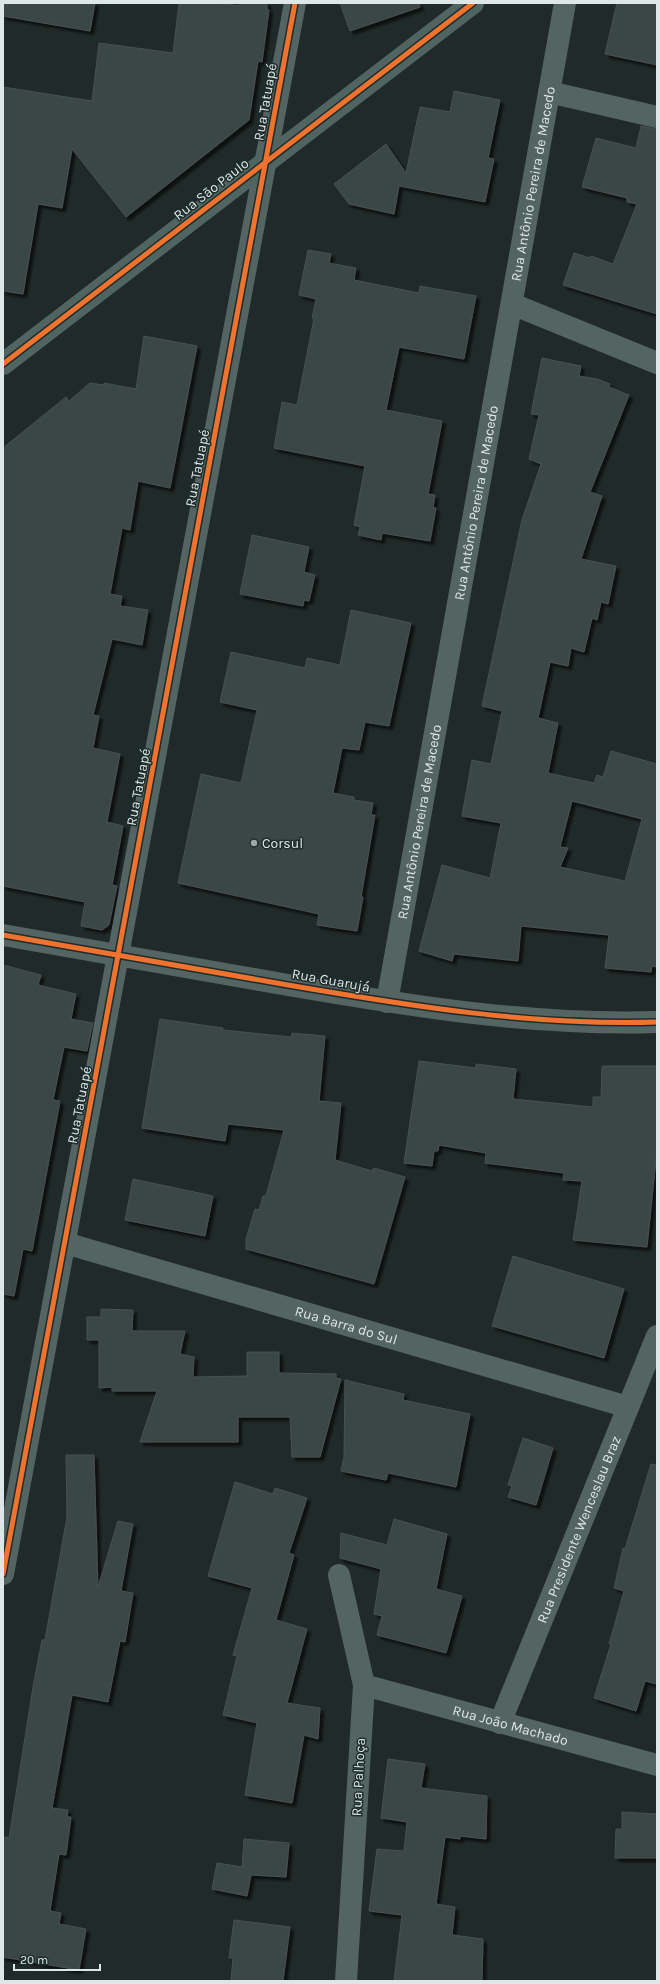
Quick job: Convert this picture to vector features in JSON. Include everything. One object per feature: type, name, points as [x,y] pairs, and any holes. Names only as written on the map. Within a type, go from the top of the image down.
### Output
[{"type":"main road","name":"Rua São Paulo","points":[[3,364],[473,3]]},
{"type":"street","name":"Rua Tatuapé","points":[[3,1574],[267,162],[295,3]]},
{"type":"street","name":"Rua Antônio Pereira de Macedo","points":[[388,1002],[565,3]]},
{"type":"street","points":[[549,92],[657,117]]},
{"type":"street","points":[[512,304],[657,363]]},
{"type":"street","name":"Rua Guarujá","points":[[3,935],[421,1008],[516,1018],[608,1024],[657,1022]]},
{"type":"street","name":"Rua Barra do Sul","points":[[65,1243],[628,1407]]},
{"type":"street","name":"Rua Presidente Wenceslau Braz","points":[[500,1723],[657,1336]]},
{"type":"street","name":"Rua Palhoça","points":[[339,1575],[364,1685],[346,1981]]},
{"type":"street","name":"Rua João Machado","points":[[364,1685],[657,1765]]},
{"type":"building","points":[[3,3],[95,3],[90,31],[3,16]]},
{"type":"building","points":[[179,3],[219,3],[239,6],[240,3],[267,3],[267,9],[269,10],[262,62],[258,61],[249,120],[126,217],[72,149],[62,208],[38,204],[23,294],[3,291],[3,87],[92,101],[99,43],[173,53]]},
{"type":"building","points":[[340,3],[419,3],[420,7],[350,31]]},
{"type":"building","points":[[617,3],[657,3],[657,65],[605,54]]},
{"type":"building","points":[[454,91],[500,100],[488,158],[494,159],[485,202],[399,186],[394,214],[349,204],[334,184],[386,144],[406,173],[420,107],[450,112]]},
{"type":"building","points":[[641,126],[657,129],[657,314],[563,285],[574,253],[590,258],[591,256],[613,264],[637,204],[627,202],[627,198],[582,187],[596,138],[636,148]]},
{"type":"building","points":[[308,250],[331,254],[329,263],[356,268],[354,280],[419,293],[420,286],[476,296],[464,359],[399,347],[386,410],[442,421],[428,494],[435,495],[433,508],[436,508],[430,541],[382,533],[381,540],[358,535],[360,527],[354,525],[365,466],[274,448],[282,402],[297,405],[314,318],[312,318],[316,299],[299,295]]},
{"type":"building","points":[[144,336],[197,346],[170,488],[138,481],[130,530],[122,528],[110,594],[122,596],[120,606],[148,610],[142,645],[112,639],[93,715],[99,716],[93,748],[120,754],[107,822],[123,826],[112,885],[117,886],[109,925],[102,930],[81,926],[85,902],[3,886],[3,448],[66,397],[69,401],[90,383],[104,385],[104,383],[136,389]]},
{"type":"building","points":[[542,358],[581,366],[579,376],[597,379],[610,384],[609,387],[629,395],[590,492],[602,496],[581,559],[616,566],[608,604],[601,602],[597,620],[592,618],[584,652],[571,648],[568,666],[550,662],[538,718],[558,723],[548,773],[594,783],[597,775],[603,777],[611,751],[657,764],[657,967],[652,966],[651,972],[605,968],[609,935],[521,926],[518,961],[454,954],[452,961],[419,951],[442,865],[490,878],[501,823],[462,816],[472,760],[491,764],[502,711],[482,706],[522,520],[541,464],[529,459],[539,415],[531,414]],"holes":[[[572,801],[642,819],[625,881],[560,867],[568,848],[560,847]]]},
{"type":"building","points":[[252,535],[309,547],[304,572],[315,575],[309,601],[304,600],[303,606],[240,594]]},
{"type":"building","points":[[351,610],[411,623],[389,726],[365,722],[359,750],[342,748],[333,793],[354,797],[354,800],[373,803],[371,815],[375,815],[361,897],[363,897],[357,931],[317,925],[319,914],[178,883],[201,774],[241,783],[257,710],[220,702],[231,652],[305,668],[307,658],[340,665]]},
{"type":"building","points":[[3,965],[41,975],[38,985],[76,994],[71,1019],[93,1023],[87,1051],[64,1047],[53,1100],[60,1101],[32,1251],[23,1249],[14,1296],[3,1294]]},
{"type":"building","points":[[160,1019],[223,1028],[223,1030],[291,1037],[292,1033],[325,1036],[319,1101],[341,1103],[335,1160],[372,1171],[374,1168],[405,1177],[374,1284],[246,1249],[246,1239],[255,1209],[259,1210],[263,1196],[266,1196],[284,1130],[228,1124],[225,1141],[142,1128]]},
{"type":"building","points":[[419,1061],[476,1068],[476,1064],[516,1069],[513,1099],[593,1107],[593,1097],[601,1097],[602,1066],[657,1066],[657,1149],[647,1247],[573,1240],[582,1181],[563,1180],[564,1173],[485,1163],[486,1153],[439,1145],[438,1151],[434,1151],[432,1166],[404,1163]]},
{"type":"building","points":[[133,1179],[213,1196],[205,1236],[125,1220]]},
{"type":"building","points":[[513,1256],[624,1289],[604,1358],[492,1326]]},
{"type":"building","points":[[101,1309],[133,1310],[132,1331],[185,1331],[180,1354],[194,1357],[193,1377],[247,1376],[247,1352],[279,1352],[279,1373],[336,1374],[336,1378],[341,1379],[320,1457],[292,1457],[290,1417],[238,1417],[238,1442],[140,1442],[157,1391],[112,1391],[112,1387],[99,1388],[99,1340],[87,1340],[87,1317],[101,1317]]},
{"type":"building","points":[[345,1380],[404,1394],[403,1400],[470,1414],[456,1487],[388,1473],[386,1480],[341,1471],[344,1457]]},
{"type":"building","points":[[523,1438],[553,1448],[536,1505],[508,1497],[512,1486],[508,1485]]},
{"type":"building","points":[[66,1455],[94,1455],[98,1587],[118,1521],[133,1524],[121,1591],[133,1593],[125,1642],[120,1641],[108,1702],[72,1695],[52,1808],[68,1810],[67,1817],[71,1817],[66,1855],[59,1854],[50,1911],[61,1913],[59,1924],[86,1929],[79,1970],[3,1957],[3,1837],[9,1838],[33,1687],[42,1640],[45,1640],[67,1517]]},
{"type":"building","points":[[651,1464],[657,1465],[657,1684],[645,1681],[636,1711],[594,1698],[611,1644],[609,1644],[624,1591],[614,1588],[623,1548],[625,1549]]},
{"type":"building","points":[[235,1482],[273,1494],[275,1488],[307,1498],[289,1553],[294,1555],[276,1620],[307,1629],[287,1703],[320,1708],[318,1739],[304,1735],[292,1803],[245,1795],[257,1723],[223,1715],[237,1656],[233,1655],[252,1588],[208,1576]]},
{"type":"building","points":[[394,1519],[447,1534],[436,1589],[462,1596],[446,1653],[377,1635],[382,1616],[374,1614],[381,1569],[340,1558],[341,1533],[387,1545]]},
{"type":"building","points":[[388,1759],[425,1764],[421,1788],[487,1796],[486,1839],[460,1836],[460,1839],[445,1837],[436,1904],[455,1907],[452,1935],[483,1939],[482,1981],[394,1981],[402,1915],[369,1911],[377,1849],[404,1851],[407,1822],[381,1818]]},
{"type":"building","points":[[622,1812],[657,1814],[657,1858],[615,1858],[616,1829],[622,1829]]},
{"type":"building","points":[[244,1839],[289,1843],[286,1877],[251,1875],[247,1896],[212,1889],[217,1863],[242,1867]]},
{"type":"building","points":[[234,1920],[290,1927],[283,1981],[231,1981],[233,1958],[229,1958]]},
{"type":"cycle path","points":[[3,1574],[295,3]]},
{"type":"cycle path","points":[[3,364],[473,3]]},
{"type":"cycle path","points":[[3,935],[334,993],[426,1007],[518,1018],[564,1021],[657,1022]]},
{"type":"place","name":"Corsul","points":[[254,843]]}]
